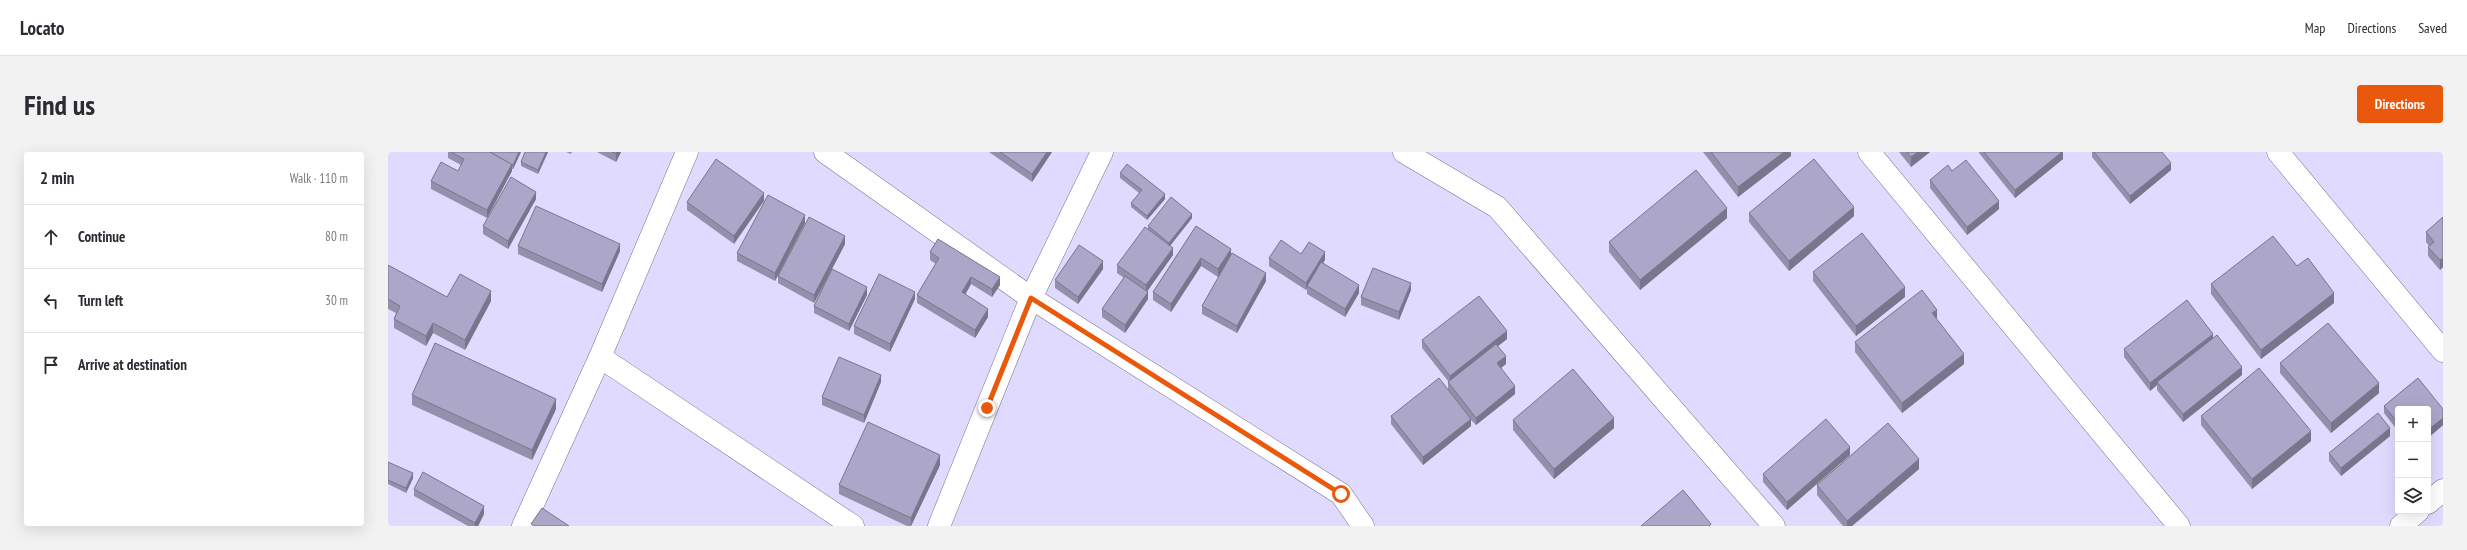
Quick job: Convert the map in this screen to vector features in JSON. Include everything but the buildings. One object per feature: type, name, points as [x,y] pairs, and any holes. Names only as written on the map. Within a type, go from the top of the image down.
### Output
[{"type":"street","points":[[523,526],[600,358],[687,152]]},
{"type":"street","points":[[825,152],[1031,298],[1341,494],[1363,526]]},
{"type":"street","points":[[939,526],[1031,298],[1102,152]]},
{"type":"street","points":[[1404,152],[1497,207],[1774,526]]},
{"type":"street","points":[[1869,152],[2179,526]]},
{"type":"street","points":[[2278,152],[2443,351]]},
{"type":"street","points":[[600,358],[853,526]]},
{"type":"street","points":[[2431,500],[2443,490]]},
{"type":"street","points":[[2401,526],[2415,514]]},
{"type":"route","points":[[987,408],[1031,298],[1341,494]]}]
